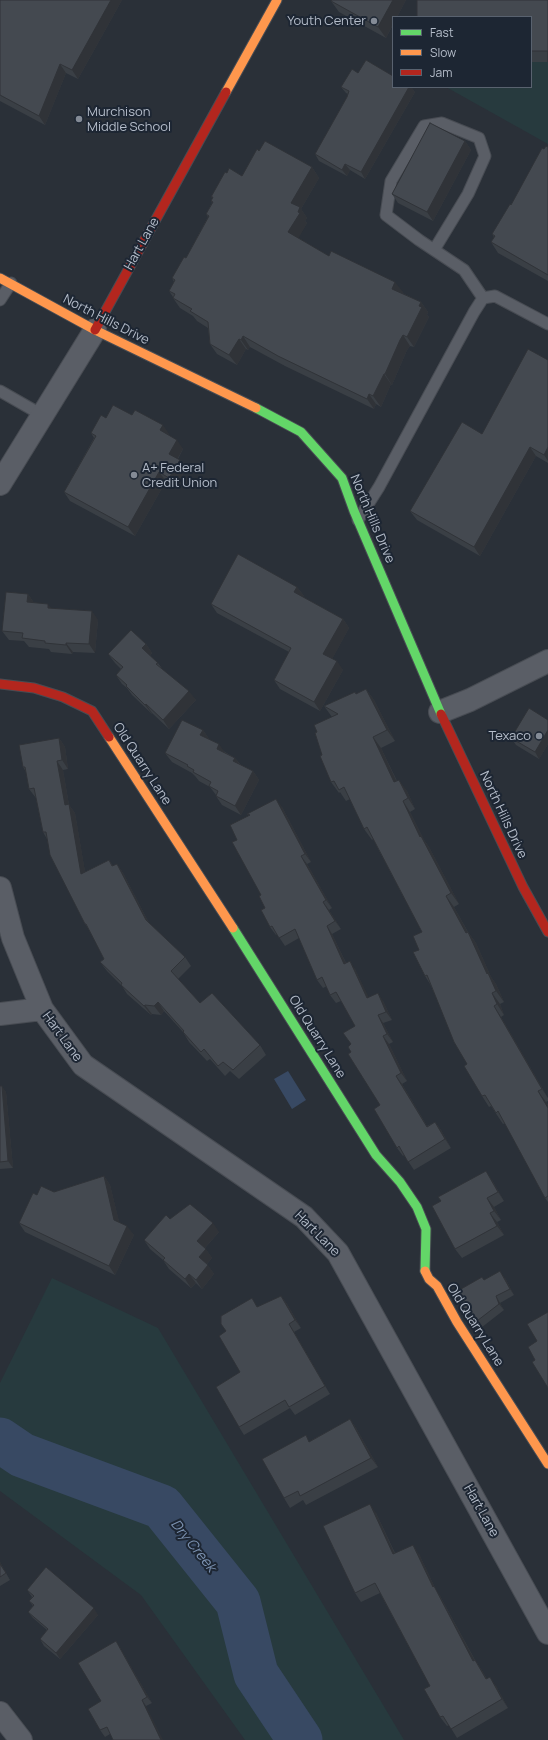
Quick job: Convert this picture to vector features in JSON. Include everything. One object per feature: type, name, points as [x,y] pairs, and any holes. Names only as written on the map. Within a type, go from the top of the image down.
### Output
[{"type":"street","name":"Hart Lane","points":[[0,484],[95,330],[277,0]]},
{"type":"street","name":"North Hills Drive","points":[[0,278],[95,330],[274,417],[301,432],[342,478],[358,520],[440,712],[523,887],[548,932]]},
{"type":"street","points":[[440,712],[470,700],[548,661]]},
{"type":"street","name":"Old Quarry Lane","points":[[0,684],[34,688],[64,697],[92,711],[196,869],[376,1155],[400,1182],[417,1207],[426,1229],[424,1269],[429,1279],[437,1286],[457,1322],[548,1464]]},
{"type":"street","name":"Hart Lane","points":[[0,888],[13,938],[42,1009],[83,1065],[304,1217],[338,1253],[548,1633]]},
{"type":"street","points":[[0,1014],[42,1009]]},
{"type":"street","points":[[0,1713],[21,1740]]},
{"type":"lane","points":[[434,250],[468,194],[485,156],[479,138],[442,123],[424,126],[391,181],[386,215],[434,250],[464,270],[483,298]]},
{"type":"lane","points":[[0,300],[11,283]]},
{"type":"lane","points":[[358,520],[379,487],[483,298],[495,296],[548,324]]},
{"type":"lane","points":[[0,391],[42,415]]},
{"type":"green space","points":[[532,62],[548,62],[548,144],[448,88],[532,88]]},
{"type":"green space","points":[[52,1278],[158,1328],[404,1740],[245,1740],[141,1595],[0,1491],[0,1383]]},
{"type":"water","points":[[288,1071],[306,1100],[292,1109],[274,1079]]},
{"type":"building","points":[[0,0],[111,0],[72,70],[60,64],[39,116],[0,95]]},
{"type":"building","points":[[393,0],[378,27],[331,1]]},
{"type":"building","points":[[417,0],[548,0],[548,51],[532,51],[532,16],[417,16]]},
{"type":"building","points":[[366,60],[392,75],[392,88],[408,88],[361,172],[345,164],[342,170],[315,154],[347,97],[349,91],[341,87],[352,69],[358,73]]},
{"type":"building","points":[[430,123],[465,141],[427,212],[392,194]]},
{"type":"building","points":[[265,141],[312,167],[291,203],[300,207],[298,212],[300,213],[288,232],[329,256],[331,251],[395,282],[392,289],[421,302],[419,306],[422,307],[407,337],[403,335],[373,396],[369,394],[367,399],[278,356],[243,336],[241,340],[239,339],[229,355],[210,344],[208,322],[190,311],[192,309],[173,298],[175,294],[169,291],[175,280],[172,278],[184,257],[186,258],[209,216],[206,214],[213,202],[211,201],[213,197],[211,197],[225,172],[227,173],[229,168],[242,176],[257,149],[259,151]]},
{"type":"building","points":[[546,146],[548,147],[548,275],[491,242],[495,236],[492,234],[510,204],[511,205],[542,148],[544,149]]},
{"type":"building","points":[[528,349],[548,360],[548,447],[544,455],[530,447],[474,547],[410,511],[462,422],[482,434]]},
{"type":"building","name":"A+ Federal Credit Union","points":[[113,405],[132,415],[135,410],[163,425],[160,430],[177,440],[169,454],[180,460],[169,478],[159,472],[128,527],[64,492],[96,436],[91,433],[101,415],[106,418]]},
{"type":"building","points":[[238,554],[297,587],[294,592],[343,619],[323,654],[337,661],[314,702],[274,680],[291,648],[211,604]]},
{"type":"building","points":[[6,592],[28,594],[27,602],[48,604],[48,608],[92,611],[89,644],[66,643],[66,645],[45,643],[45,641],[22,638],[23,633],[2,631]]},
{"type":"building","points":[[131,630],[146,644],[142,648],[158,663],[156,664],[189,691],[163,720],[146,704],[145,705],[116,675],[123,667],[108,654]]},
{"type":"building","points":[[366,689],[387,730],[373,737],[394,782],[399,780],[408,798],[403,801],[420,837],[421,836],[451,893],[446,896],[466,933],[468,932],[487,974],[488,973],[496,991],[492,993],[497,1004],[494,1006],[542,1089],[538,1091],[548,1108],[548,1196],[545,1198],[498,1111],[496,1113],[485,1095],[482,1096],[464,1066],[467,1064],[454,1042],[427,975],[425,976],[413,952],[419,950],[413,936],[422,932],[367,827],[364,829],[344,787],[339,790],[334,781],[331,782],[320,756],[322,755],[314,725],[338,714],[324,706],[355,692],[356,694]]},
{"type":"building","points":[[529,708],[548,720],[548,730],[535,752],[511,738]]},
{"type":"building","points":[[182,720],[203,730],[200,735],[219,744],[217,749],[235,758],[233,761],[253,771],[235,806],[216,796],[218,791],[209,786],[211,782],[193,772],[194,770],[187,766],[188,765],[165,753]]},
{"type":"building","points":[[59,738],[62,760],[57,761],[65,805],[69,804],[81,874],[109,860],[112,866],[117,864],[146,920],[185,957],[171,971],[200,1003],[212,993],[260,1045],[233,1070],[223,1062],[218,1066],[204,1049],[201,1052],[158,1002],[154,1006],[144,1006],[121,985],[122,983],[100,962],[104,959],[50,855],[46,832],[43,832],[34,788],[29,789],[25,767],[23,767],[19,745]]},
{"type":"building","points":[[276,799],[305,854],[301,856],[326,900],[323,902],[335,921],[327,926],[344,964],[350,961],[367,998],[378,993],[386,1012],[378,1015],[387,1034],[383,1036],[401,1073],[396,1076],[427,1127],[435,1122],[445,1139],[408,1162],[399,1146],[397,1148],[374,1109],[380,1105],[348,1054],[351,1052],[348,1047],[351,1044],[343,1033],[355,1026],[336,992],[330,995],[322,977],[317,980],[295,929],[279,938],[272,926],[270,927],[261,910],[265,908],[259,896],[261,895],[232,842],[237,840],[230,825],[250,815],[247,814]]},
{"type":"building","points":[[0,1086],[2,1086],[8,1161],[0,1162]]},
{"type":"building","points":[[486,1171],[498,1192],[487,1198],[494,1211],[490,1213],[497,1226],[455,1249],[432,1206],[441,1201],[438,1197]]},
{"type":"building","points":[[104,1176],[114,1220],[127,1226],[109,1266],[19,1223],[33,1193],[37,1195],[41,1186],[54,1192]]},
{"type":"building","points":[[190,1204],[213,1223],[197,1241],[206,1249],[199,1257],[208,1265],[196,1280],[189,1274],[185,1279],[163,1260],[165,1258],[144,1240],[166,1215],[170,1219]]},
{"type":"building","points":[[500,1271],[510,1289],[496,1296],[499,1304],[473,1324],[454,1293],[482,1277],[484,1280]]},
{"type":"building","points":[[281,1296],[295,1320],[289,1324],[325,1386],[289,1407],[285,1400],[239,1427],[216,1387],[240,1372],[219,1336],[226,1331],[221,1324],[221,1316],[252,1298],[257,1307]]},
{"type":"building","points":[[548,1312],[548,1388],[532,1362],[535,1360],[528,1347],[537,1341],[527,1324]]},
{"type":"building","points":[[350,1419],[371,1458],[300,1496],[298,1491],[284,1498],[262,1459],[306,1435],[309,1442]]},
{"type":"building","points":[[370,1504],[393,1554],[413,1545],[433,1587],[434,1586],[473,1661],[475,1660],[486,1679],[490,1677],[502,1699],[451,1729],[443,1716],[440,1717],[424,1689],[430,1686],[375,1583],[355,1593],[323,1526]]},
{"type":"building","points":[[0,1564],[6,1573],[0,1577]]},
{"type":"building","points":[[46,1567],[94,1608],[56,1653],[40,1639],[48,1629],[28,1612],[34,1605],[29,1601],[34,1596],[27,1590]]},
{"type":"building","points":[[116,1641],[147,1697],[142,1700],[161,1740],[113,1740],[107,1727],[100,1730],[88,1709],[101,1701],[78,1663]]},
{"type":"waterway","name":"Dry Creek","points":[[0,1440],[22,1455],[162,1507],[238,1602],[256,1674],[300,1740]]},
{"type":"traffic: fast","points":[[256,408],[301,432],[342,478],[354,511],[441,714]]},
{"type":"traffic: fast","points":[[233,928],[376,1155],[400,1182],[417,1207],[426,1229],[425,1271]]},
{"type":"traffic: slow","points":[[226,92],[277,0]]},
{"type":"traffic: slow","points":[[0,278],[95,330],[256,408]]},
{"type":"traffic: slow","points":[[109,737],[233,928]]},
{"type":"traffic: slow","points":[[425,1271],[429,1279],[437,1286],[457,1322],[548,1464]]},
{"type":"traffic: jam","points":[[95,330],[226,92]]},
{"type":"traffic: jam","points":[[0,684],[34,688],[63,697],[92,711],[109,737]]},
{"type":"traffic: jam","points":[[441,714],[523,887],[548,932]]},
{"type":"place","name":"Youth Center","points":[[374,21]]},
{"type":"place","name":"Murchison Middle School","points":[[79,119]]},
{"type":"place","name":"A+ Federal Credit Union","points":[[134,475]]},
{"type":"place","name":"Texaco","points":[[539,736]]}]
